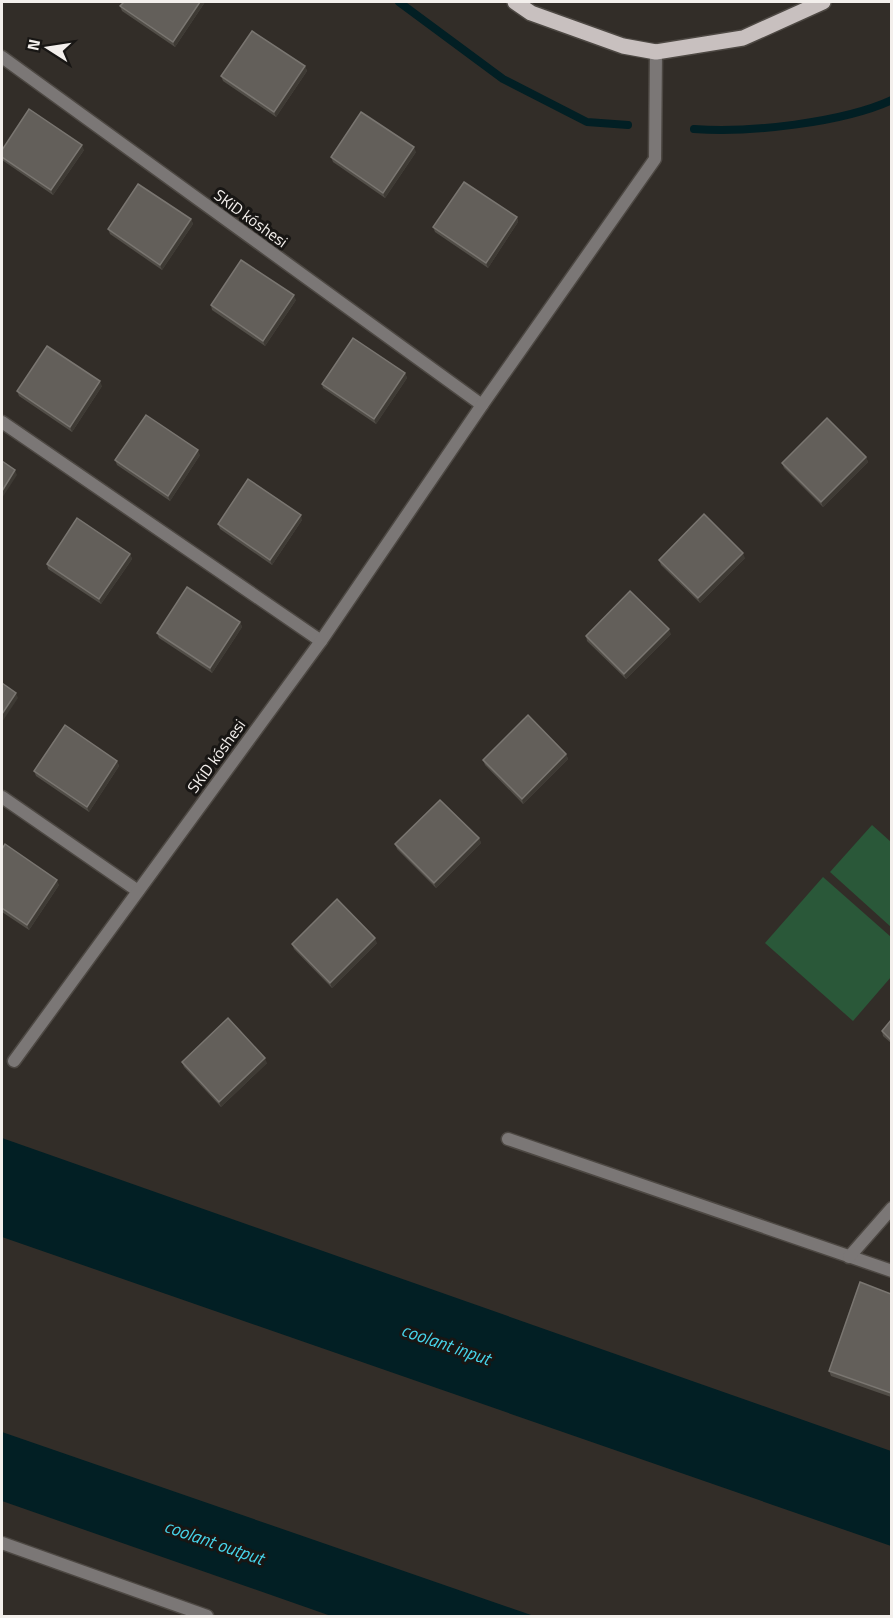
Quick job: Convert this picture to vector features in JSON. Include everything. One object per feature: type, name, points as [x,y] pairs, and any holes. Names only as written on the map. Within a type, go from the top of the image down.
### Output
[{"type":"main road","points":[[515,2],[531,13],[623,46],[656,52],[743,38],[823,2]]},
{"type":"street","name":"SKiD kóshesi","points":[[15,1061],[321,641],[482,405],[655,159],[656,52]]},
{"type":"street","name":"SKiD kóshesi","points":[[2,57],[482,405]]},
{"type":"street","points":[[2,422],[321,641]]},
{"type":"street","points":[[2,797],[138,891]]},
{"type":"street","points":[[508,1139],[891,1271]]},
{"type":"street","points":[[849,1257],[891,1208]]},
{"type":"street","points":[[2,1544],[207,1617]]},
{"type":"green space","points":[[872,825],[891,842],[891,927],[830,872]]},
{"type":"green space","points":[[823,877],[891,937],[891,977],[853,1021],[765,943]]},
{"type":"water","name":"coolant input","points":[[2,1138],[891,1451],[891,1546],[2,1237]]},
{"type":"water","name":"coolant output","points":[[2,1432],[534,1616],[331,1616],[2,1501]]},
{"type":"building","points":[[124,2],[200,2],[173,42],[120,6]]},
{"type":"building","points":[[252,31],[305,66],[274,112],[221,76]]},
{"type":"building","points":[[29,109],[82,145],[51,190],[2,157],[2,150]]},
{"type":"building","points":[[361,112],[414,147],[383,193],[331,157]]},
{"type":"building","points":[[464,182],[517,217],[486,263],[433,227]]},
{"type":"building","points":[[138,184],[191,219],[160,265],[108,229]]},
{"type":"building","points":[[241,260],[294,295],[263,341],[211,305]]},
{"type":"building","points":[[353,338],[405,373],[374,419],[322,384]]},
{"type":"building","points":[[47,346],[100,381],[70,427],[17,391]]},
{"type":"building","points":[[146,415],[198,450],[168,496],[115,460]]},
{"type":"building","points":[[827,418],[866,457],[821,502],[782,463]]},
{"type":"building","points":[[2,461],[15,470],[2,491]]},
{"type":"building","points":[[248,479],[301,515],[270,560],[218,524]]},
{"type":"building","points":[[704,514],[743,553],[698,598],[659,560]]},
{"type":"building","points":[[77,518],[130,554],[99,599],[47,564]]},
{"type":"building","points":[[187,587],[240,622],[210,668],[157,633]]},
{"type":"building","points":[[630,591],[669,629],[624,674],[586,636]]},
{"type":"building","points":[[2,683],[16,693],[2,714]]},
{"type":"building","points":[[528,715],[566,754],[522,799],[483,760]]},
{"type":"building","points":[[65,725],[117,761],[87,807],[34,771]]},
{"type":"building","points":[[440,800],[479,838],[434,883],[395,844]]},
{"type":"building","points":[[5,844],[57,880],[27,925],[2,908],[2,849]]},
{"type":"building","points":[[337,899],[375,938],[330,983],[292,944]]},
{"type":"building","points":[[228,1018],[265,1058],[219,1102],[182,1062]]},
{"type":"building","points":[[891,1020],[891,1040],[882,1031]]},
{"type":"building","points":[[860,1282],[891,1294],[891,1393],[829,1371]]},
{"type":"waterway","points":[[399,2],[503,79],[587,122],[628,125]]},
{"type":"waterway","points":[[694,129],[768,128],[795,125],[848,115],[892,100]]}]
